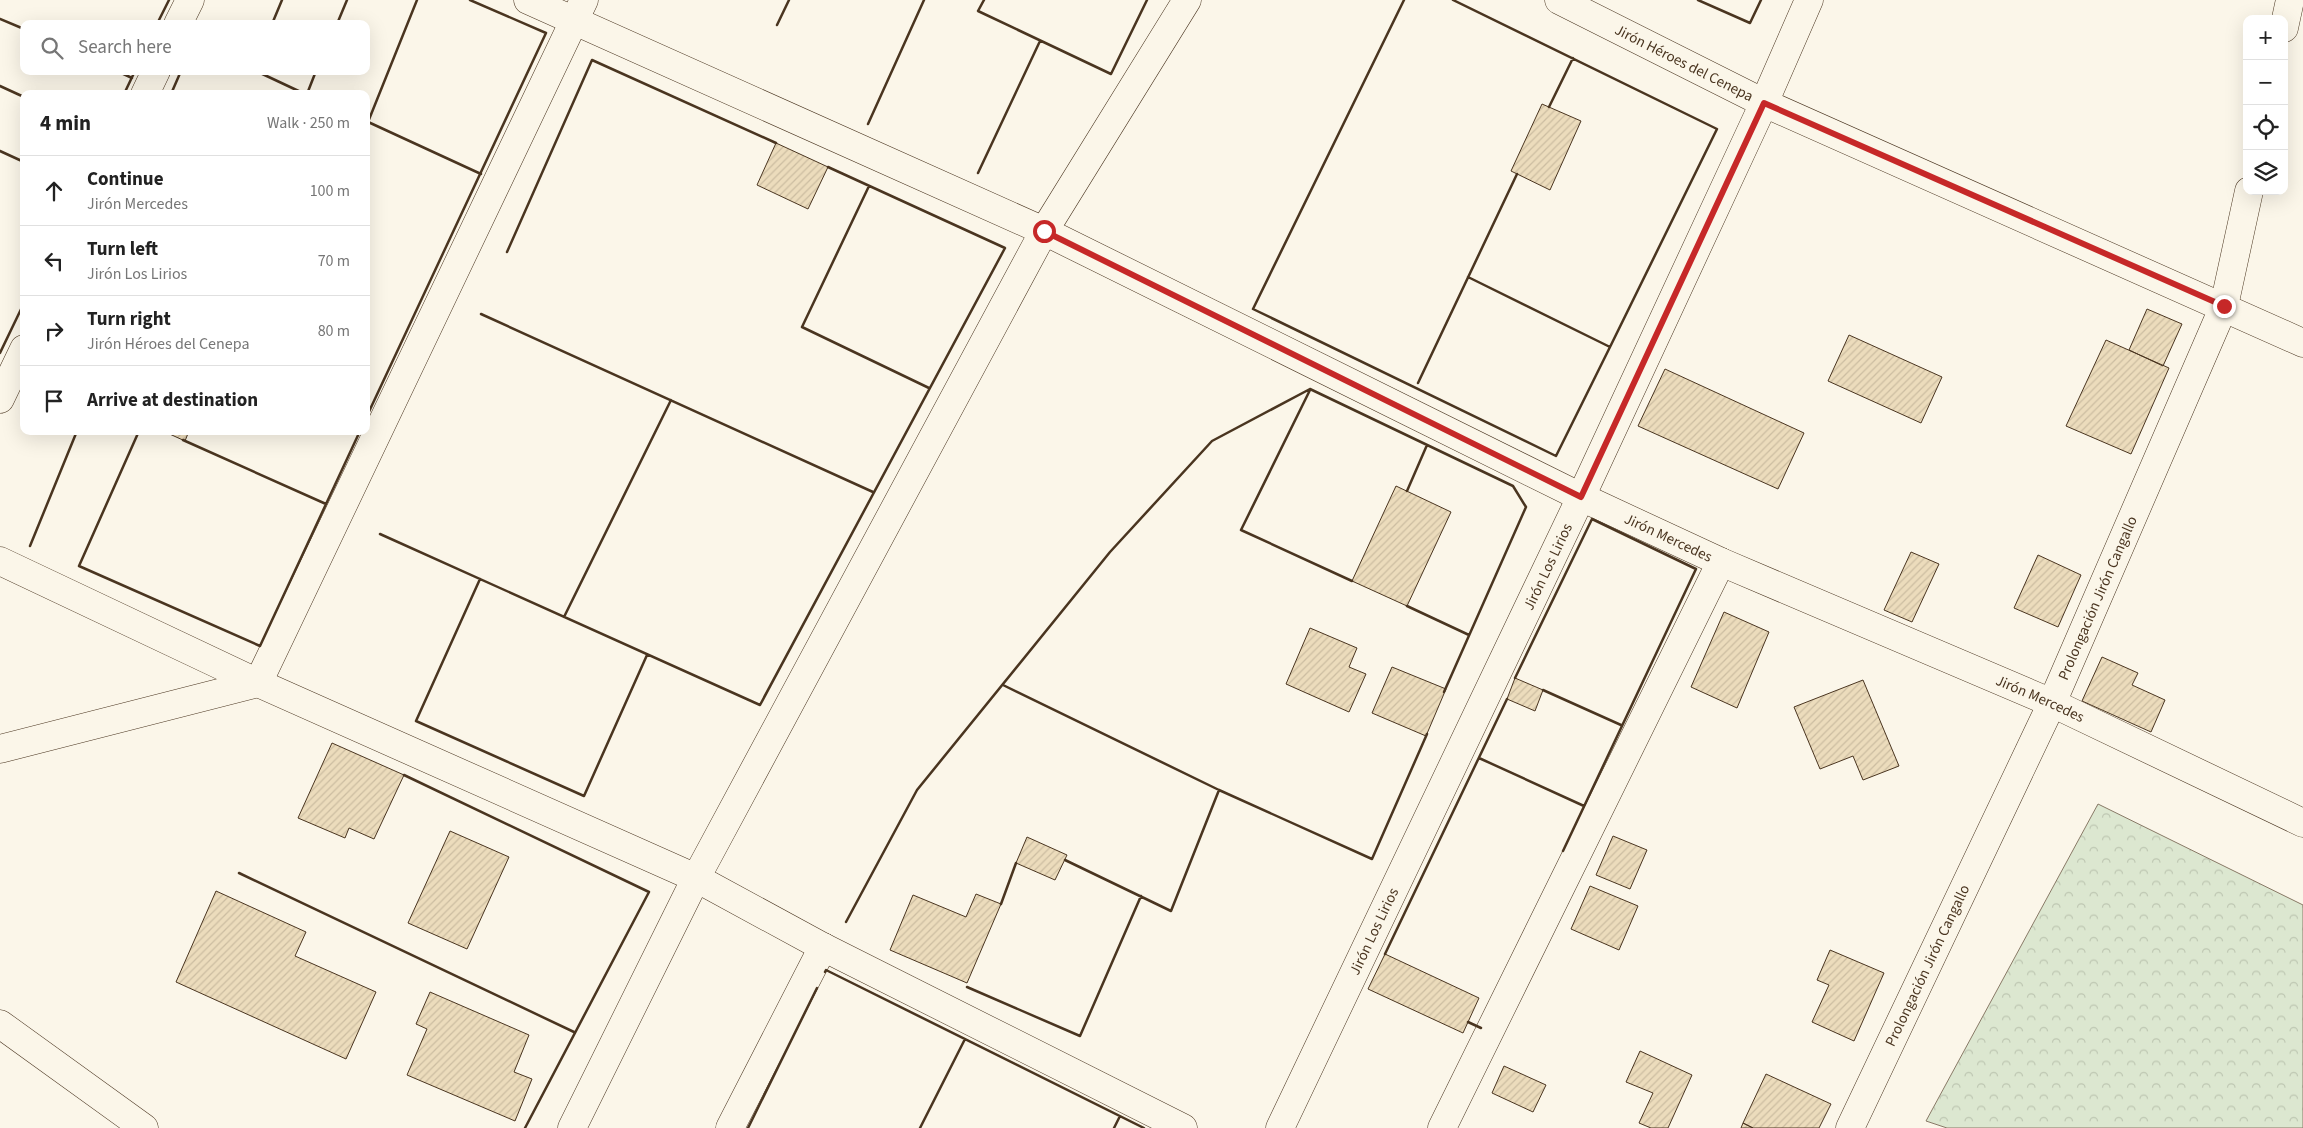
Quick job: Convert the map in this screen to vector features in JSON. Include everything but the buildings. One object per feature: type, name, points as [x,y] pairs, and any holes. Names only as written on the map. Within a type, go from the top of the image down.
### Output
[{"type":"street","points":[[180,20],[190,0]]},
{"type":"street","name":"Jirón Mercedes","points":[[528,0],[580,11],[1044,231],[1581,497],[1720,562],[2052,703],[2303,823]]},
{"type":"street","points":[[572,1128],[696,878],[1044,231],[1187,0]]},
{"type":"street","name":"Jirón Héroes del Cenepa","points":[[1559,0],[1764,103],[2224,306],[2303,343]]},
{"type":"street","name":"Jirón Los Lirios","points":[[1280,1128],[1581,497],[1764,103],[1809,0]]},
{"type":"street","points":[[2287,15],[2290,0]]},
{"type":"street","points":[[258,683],[580,11]]},
{"type":"street","points":[[147,90],[154,75]]},
{"type":"street","name":"Prolongación Jirón Cangallo","points":[[1850,1128],[2052,703],[2224,306],[2248,195]]},
{"type":"street","points":[[0,399],[20,357]]},
{"type":"street","points":[[0,561],[258,683],[696,878],[823,947],[1183,1128]]},
{"type":"street","points":[[1442,1128],[1720,562]]},
{"type":"street","points":[[0,749],[258,683]]},
{"type":"street","points":[[730,1128],[823,947]]},
{"type":"street","points":[[0,1024],[144,1128]]},
{"type":"green space","points":[[2098,804],[2303,905],[2303,1128],[1947,1128],[1926,1121]]},
{"type":"wall","points":[[159,20],[169,0]]},
{"type":"wall","points":[[274,20],[282,0]]},
{"type":"wall","points":[[339,20],[347,0]]},
{"type":"wall","points":[[370,117],[417,0]]},
{"type":"wall","points":[[370,409],[546,33],[470,0]]},
{"type":"wall","points":[[777,25],[789,0]]},
{"type":"wall","points":[[868,124],[924,0]]},
{"type":"wall","points":[[984,0],[978,11],[1111,74],[1147,0]]},
{"type":"wall","points":[[1404,0],[1253,309],[1556,456],[1610,347]]},
{"type":"wall","points":[[1453,0],[1717,129],[1610,347],[1468,277]]},
{"type":"wall","points":[[1698,0],[1750,23],[1761,0]]},
{"type":"wall","points":[[0,19],[20,27]]},
{"type":"wall","points":[[978,173],[1040,41]]},
{"type":"wall","points":[[1549,107],[1573,58]]},
{"type":"wall","points":[[507,252],[592,60],[776,143]]},
{"type":"wall","points":[[126,75],[132,78]]},
{"type":"wall","points":[[126,90],[133,75]]},
{"type":"wall","points":[[173,90],[179,75]]},
{"type":"wall","points":[[265,75],[296,90]]},
{"type":"wall","points":[[309,90],[314,75]]},
{"type":"wall","points":[[0,86],[20,95]]},
{"type":"wall","points":[[370,123],[481,174]]},
{"type":"wall","points":[[0,151],[20,160]]},
{"type":"wall","points":[[380,534],[760,705],[1005,248],[828,167]]},
{"type":"wall","points":[[1418,383],[1517,174]]},
{"type":"wall","points":[[869,186],[802,327],[929,388]]},
{"type":"wall","points":[[0,353],[20,311]]},
{"type":"wall","points":[[481,314],[873,492]]},
{"type":"wall","points":[[1310,389],[1513,486],[1526,507],[1444,692]]},
{"type":"wall","points":[[846,922],[917,790],[1110,552],[1212,441],[1310,389]]},
{"type":"wall","points":[[1310,390],[1241,530],[1352,581]]},
{"type":"wall","points":[[564,617],[671,400]]},
{"type":"wall","points":[[30,546],[75,435]]},
{"type":"wall","points":[[137,435],[79,566],[260,646],[358,435]]},
{"type":"wall","points":[[183,440],[326,504]]},
{"type":"wall","points":[[1407,491],[1427,445]]},
{"type":"wall","points":[[1515,678],[1592,519],[1696,569],[1563,851]]},
{"type":"wall","points":[[480,579],[416,721],[584,796],[647,655]]},
{"type":"wall","points":[[1407,606],[1469,635]]},
{"type":"wall","points":[[1003,685],[1219,790],[1372,859],[1427,734]]},
{"type":"wall","points":[[1543,690],[1621,725]]},
{"type":"wall","points":[[1385,954],[1507,699]]},
{"type":"wall","points":[[1479,758],[1584,806]]},
{"type":"wall","points":[[404,775],[649,892],[525,1128]]},
{"type":"wall","points":[[1065,860],[1171,911],[1219,790]]},
{"type":"wall","points":[[1001,904],[1016,863]]},
{"type":"wall","points":[[239,873],[574,1032]]},
{"type":"wall","points":[[967,987],[1080,1036],[1141,896]]},
{"type":"wall","points":[[825,972],[826,970],[1144,1128]]},
{"type":"wall","points":[[748,1128],[817,988]]},
{"type":"wall","points":[[1468,1022],[1481,1028]]},
{"type":"wall","points":[[920,1128],[965,1039]]},
{"type":"wall","points":[[1114,1128],[1120,1116]]},
{"type":"route","points":[[1044,231],[1581,497],[1764,103],[2224,306]]}]
